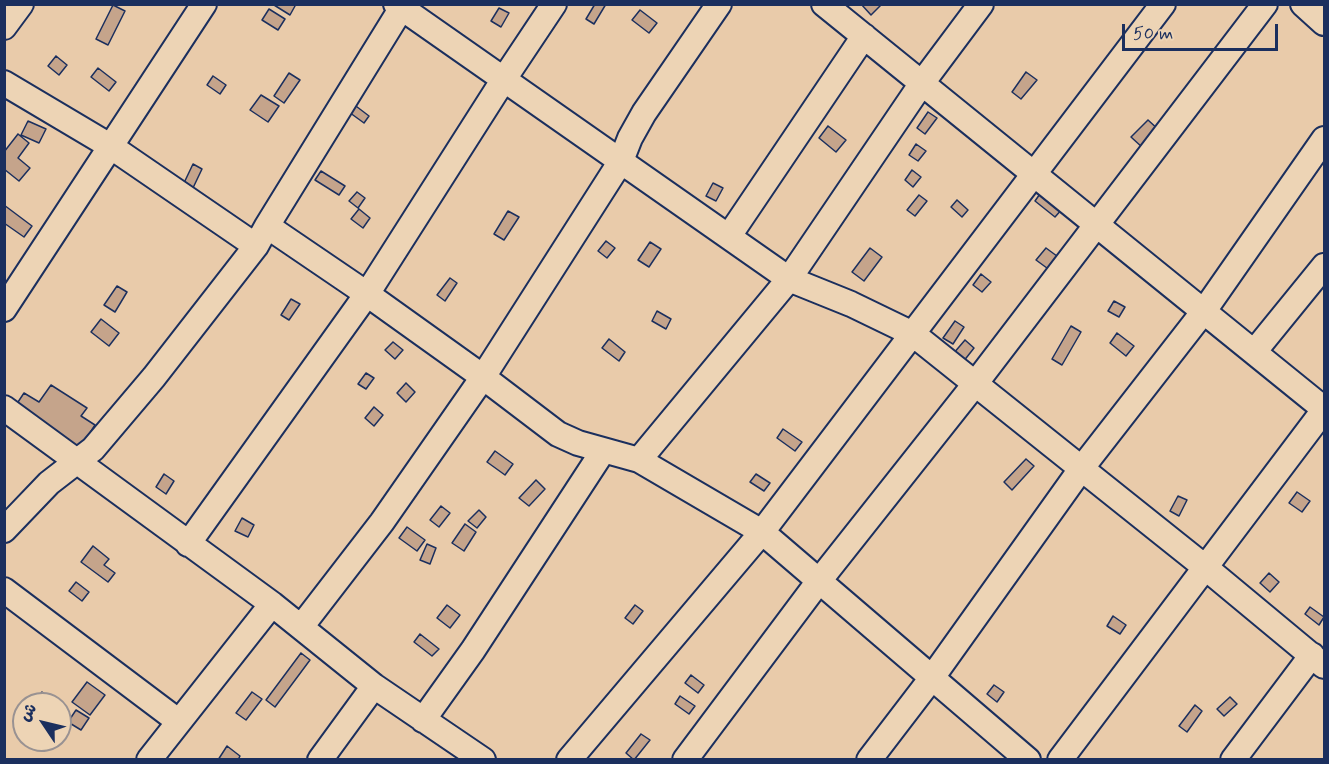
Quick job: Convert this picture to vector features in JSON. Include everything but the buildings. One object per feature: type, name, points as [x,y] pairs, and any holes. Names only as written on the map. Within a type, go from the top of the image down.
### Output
[{"type":"street","points":[[4,27],[21,4]]},
{"type":"street","points":[[4,309],[204,4]]},
{"type":"street","points":[[188,544],[367,294],[554,4]]},
{"type":"street","points":[[301,627],[382,522],[483,376],[621,161],[644,113],[719,4]]},
{"type":"street","points":[[824,4],[1324,409],[1060,759]]},
{"type":"street","points":[[639,460],[789,279],[922,84],[981,4]]},
{"type":"street","points":[[569,759],[762,532],[1163,4]]},
{"type":"street","points":[[1303,4],[1324,23]]},
{"type":"street","points":[[4,530],[49,483],[93,449],[154,377],[261,236],[401,6],[789,279],[851,304],[913,334],[1318,660],[1233,759]]},
{"type":"street","points":[[685,759],[819,581],[975,384],[1259,7]]},
{"type":"street","points":[[729,236],[864,36]]},
{"type":"street","points":[[4,83],[261,236],[367,294],[483,376],[558,434],[578,443],[639,460],[762,532],[931,679],[1028,759]]},
{"type":"street","points":[[869,759],[931,679],[1081,469],[1204,311],[1324,139]]},
{"type":"street","points":[[1254,352],[1324,266]]},
{"type":"street","points":[[4,408],[272,604],[374,686],[483,759]]},
{"type":"street","points":[[423,720],[473,650],[603,451]]},
{"type":"street","points":[[4,590],[178,721]]},
{"type":"street","points":[[149,759],[272,604]]},
{"type":"street","points":[[320,759],[374,686]]}]
